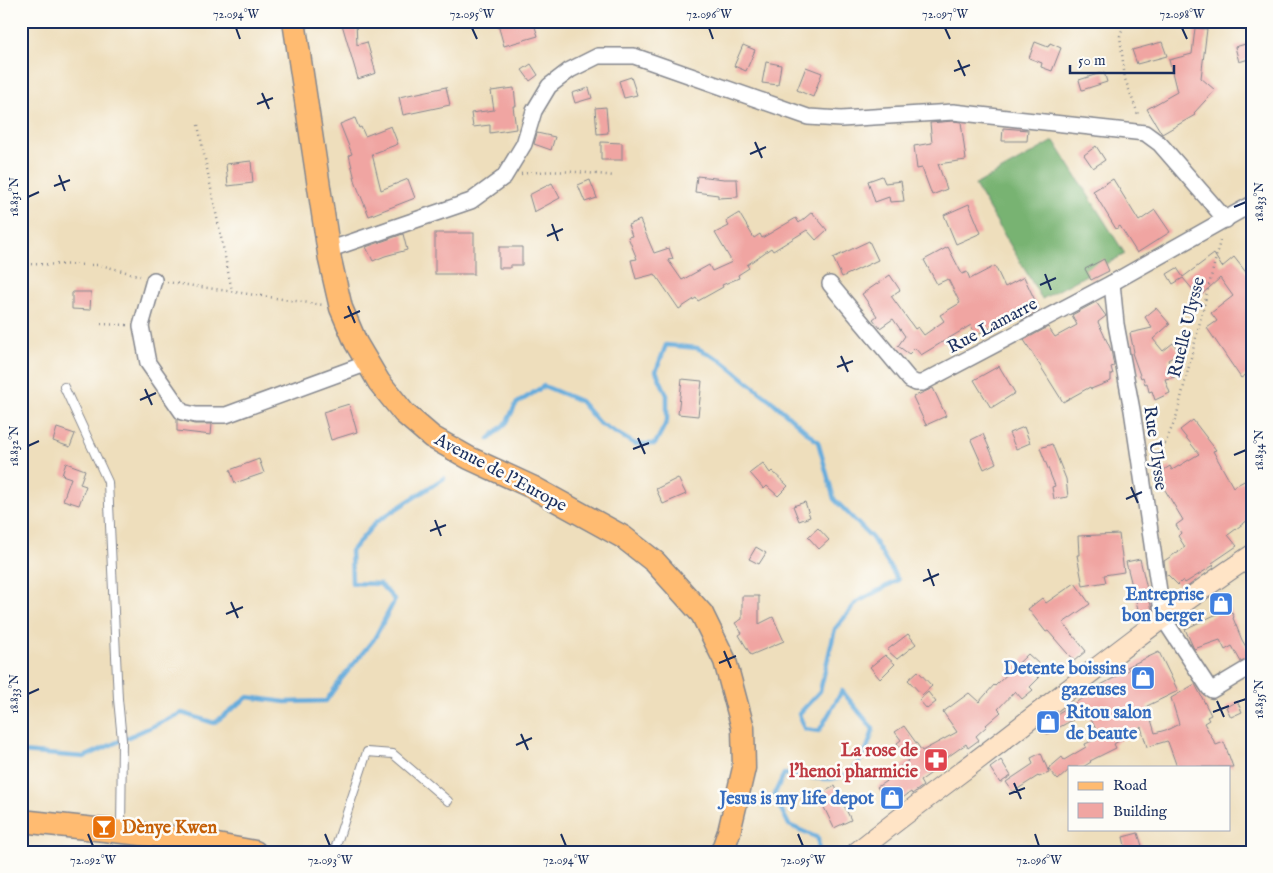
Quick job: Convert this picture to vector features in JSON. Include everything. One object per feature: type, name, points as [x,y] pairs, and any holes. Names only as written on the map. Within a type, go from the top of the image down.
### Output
[{"type":"main road","name":"Avenue de l'Europe","points":[[294,21],[328,250],[342,308],[356,343],[379,382],[404,412],[432,437],[469,458],[532,487],[622,536],[656,562],[702,614],[725,661],[742,728],[744,768],[729,832],[722,852]]},
{"type":"main road","points":[[857,852],[1089,672],[1252,555]]},
{"type":"main road","points":[[21,821],[121,832],[174,845],[255,852]]},
{"type":"street","points":[[328,250],[471,201],[504,177],[524,144],[534,111],[549,86],[570,70],[598,56],[634,56],[808,117],[841,120],[953,112],[1145,133],[1160,144],[1226,220]]},
{"type":"street","name":"Rue Lamarre","points":[[830,284],[910,380],[922,383],[1112,283],[1252,204]]},
{"type":"street","points":[[154,280],[141,326],[148,364],[182,412],[196,415],[226,415],[368,363]]},
{"type":"street","name":"Rue Ulysse","points":[[1112,283],[1116,324],[1132,410],[1163,618]]},
{"type":"street","points":[[1163,618],[1212,690],[1252,666]]},
{"type":"lane","points":[[64,387],[108,482],[118,699],[122,740],[121,832]]},
{"type":"lane","points":[[334,852],[367,752],[393,754],[448,801]]},
{"type":"path","points":[[1125,21],[1120,36],[1125,79],[1145,133]]},
{"type":"path","points":[[198,125],[232,291]]},
{"type":"path","points":[[504,177],[543,171],[574,171],[614,176]]},
{"type":"path","name":"Ruelle Ulysse","points":[[1154,468],[1176,418],[1226,220]]},
{"type":"path","points":[[21,264],[101,265],[154,280],[342,308]]},
{"type":"path","points":[[101,324],[141,326]]},
{"type":"green space","points":[[1054,141],[1125,254],[1042,299],[975,185]]},
{"type":"building","points":[[341,21],[356,21],[357,45],[367,42],[376,73],[358,79]]},
{"type":"building","points":[[497,21],[533,21],[538,36],[504,46]]},
{"type":"building","points":[[1195,28],[1207,29],[1201,78],[1215,90],[1194,113],[1195,115],[1162,134],[1147,109],[1177,92],[1169,60],[1192,54]]},
{"type":"building","points":[[1035,42],[1048,47],[1050,43],[1061,48],[1052,71],[1041,67],[1042,63],[1029,58]]},
{"type":"building","points":[[1162,42],[1167,56],[1137,64],[1132,50]]},
{"type":"building","points":[[1249,43],[1252,58],[1239,62],[1235,47]]},
{"type":"building","points":[[743,45],[755,50],[746,71],[734,66]]},
{"type":"building","points":[[766,62],[781,65],[778,85],[762,83]]},
{"type":"building","points":[[531,64],[538,75],[530,81],[522,70]]},
{"type":"building","points":[[806,67],[822,73],[813,97],[797,90]]},
{"type":"building","points":[[1104,72],[1107,82],[1082,90],[1079,80]]},
{"type":"building","points":[[631,77],[637,95],[624,98],[619,81]]},
{"type":"building","points":[[446,87],[450,105],[403,115],[399,97]]},
{"type":"building","points":[[514,88],[516,106],[513,106],[516,129],[490,133],[490,125],[473,127],[471,113],[494,110],[491,91]]},
{"type":"building","points":[[589,88],[592,98],[575,103],[572,93]]},
{"type":"building","points":[[606,107],[608,133],[597,134],[595,108]]},
{"type":"building","points":[[355,118],[365,136],[391,126],[398,144],[372,154],[381,190],[408,179],[415,198],[369,216],[356,184],[349,155],[352,154],[340,124]]},
{"type":"building","points":[[961,122],[966,160],[938,164],[947,189],[932,195],[922,168],[917,169],[914,146],[932,143],[930,123]]},
{"type":"building","points":[[1003,128],[1028,130],[1027,141],[1002,141]]},
{"type":"building","points":[[537,133],[555,137],[551,150],[534,144]]},
{"type":"building","points":[[601,142],[622,143],[622,160],[601,160]]},
{"type":"building","points":[[1096,146],[1105,160],[1093,168],[1084,155]]},
{"type":"building","points":[[251,161],[253,183],[228,186],[226,164]]},
{"type":"building","points":[[697,176],[737,179],[738,197],[718,198],[718,195],[695,192]]},
{"type":"building","points":[[882,176],[885,183],[901,181],[904,201],[890,202],[889,197],[875,202],[868,181]]},
{"type":"building","points":[[1113,179],[1139,221],[1155,210],[1170,232],[1137,253],[1120,226],[1116,229],[1093,191]]},
{"type":"building","points":[[590,180],[597,198],[585,202],[578,185]]},
{"type":"building","points":[[552,183],[560,198],[534,212],[529,195]]},
{"type":"building","points":[[969,204],[981,233],[956,244],[944,215]]},
{"type":"building","points":[[812,212],[827,230],[816,240],[807,230],[773,251],[771,248],[747,265],[749,268],[738,275],[739,278],[722,285],[723,287],[698,301],[696,298],[679,309],[655,274],[636,279],[631,260],[637,259],[628,237],[632,236],[628,225],[640,220],[654,253],[669,248],[673,259],[668,260],[682,280],[709,265],[712,271],[732,262],[715,233],[729,226],[726,221],[739,213],[754,238],[760,234],[762,238],[796,218],[799,223]]},
{"type":"building","points":[[435,233],[474,233],[474,274],[435,274]]},
{"type":"building","points":[[403,234],[407,250],[373,261],[366,247]]},
{"type":"building","points":[[869,241],[878,260],[842,277],[833,258]]},
{"type":"building","points":[[499,247],[522,247],[522,265],[510,265],[510,268],[499,268]]},
{"type":"building","points":[[948,247],[962,274],[967,272],[970,279],[995,266],[1005,287],[1024,277],[1039,309],[1022,320],[1020,314],[975,335],[971,325],[921,355],[915,348],[909,354],[898,346],[905,336],[893,319],[880,328],[873,319],[877,316],[862,294],[890,275],[900,290],[891,296],[915,329],[918,327],[924,335],[944,321],[940,315],[960,303],[948,279],[937,284],[924,260]]},
{"type":"building","points":[[1214,254],[1222,267],[1234,257],[1252,280],[1252,371],[1241,378],[1207,328],[1217,321],[1211,313],[1233,296],[1220,278],[1199,297],[1183,278],[1173,284],[1167,274],[1177,268],[1183,277]]},
{"type":"building","points":[[1104,259],[1109,271],[1091,280],[1085,269]]},
{"type":"building","points":[[72,292],[91,292],[90,310],[72,309]]},
{"type":"building","points":[[1096,302],[1106,316],[1098,322],[1111,350],[1114,366],[1111,367],[1113,374],[1111,374],[1111,381],[1091,389],[1090,387],[1063,402],[1024,340],[1048,327],[1055,337],[1077,325],[1072,315]]},
{"type":"building","points":[[1156,308],[1169,323],[1167,324],[1170,324],[1153,339],[1163,351],[1173,343],[1180,353],[1168,360],[1175,377],[1165,379],[1170,393],[1155,400],[1152,391],[1149,392],[1147,383],[1145,384],[1143,377],[1141,378],[1132,353],[1134,352],[1130,333],[1152,328],[1145,317]]},
{"type":"building","points":[[999,366],[1015,393],[991,408],[974,380]]},
{"type":"building","points":[[682,379],[702,381],[698,416],[678,414]]},
{"type":"building","points":[[933,388],[946,416],[926,425],[913,397]]},
{"type":"building","points":[[349,404],[357,432],[331,440],[323,412]]},
{"type":"building","points":[[177,419],[194,424],[212,424],[211,435],[177,431]]},
{"type":"building","points":[[1193,420],[1216,450],[1213,451],[1233,487],[1252,477],[1252,517],[1228,535],[1237,546],[1212,563],[1214,565],[1185,583],[1183,580],[1178,585],[1168,575],[1166,576],[1164,561],[1185,547],[1178,536],[1181,533],[1176,525],[1183,520],[1156,475],[1170,466],[1172,470],[1199,454],[1180,430]]},
{"type":"building","points":[[1024,427],[1030,443],[1016,449],[1009,433]]},
{"type":"building","points":[[57,428],[75,434],[70,447],[53,441]]},
{"type":"building","points":[[983,434],[996,463],[984,469],[971,440]]},
{"type":"building","points":[[1052,444],[1066,479],[1068,497],[1054,499],[1052,487],[1055,486],[1040,448]]},
{"type":"building","points":[[259,459],[264,473],[235,483],[230,470]]},
{"type":"building","points":[[66,463],[85,470],[80,484],[86,486],[79,505],[63,500],[71,478],[62,475]]},
{"type":"building","points":[[763,463],[770,473],[772,471],[788,486],[778,496],[767,486],[764,489],[750,473]]},
{"type":"building","points":[[678,478],[686,494],[663,504],[656,489]]},
{"type":"building","points":[[805,502],[810,517],[799,521],[793,506]]},
{"type":"building","points":[[818,528],[829,540],[819,549],[808,537]]},
{"type":"building","points":[[1119,534],[1124,572],[1104,575],[1106,582],[1083,586],[1077,555],[1079,555],[1078,536]]},
{"type":"building","points":[[756,547],[766,553],[759,564],[749,559]]},
{"type":"building","points":[[1140,559],[1152,610],[1140,617],[1126,562]]},
{"type":"building","points":[[1075,583],[1090,604],[1063,623],[1086,651],[1074,661],[1048,631],[1046,632],[1028,609],[1042,598],[1046,603]]},
{"type":"building","points":[[1221,593],[1234,617],[1242,640],[1252,657],[1241,662],[1232,646],[1225,650],[1220,640],[1194,649],[1185,629],[1219,613],[1211,598]]},
{"type":"building","points":[[742,596],[759,596],[759,624],[773,617],[784,641],[751,655],[739,635],[742,633],[735,623],[742,619]]},
{"type":"building","points":[[908,634],[916,644],[897,659],[887,650]]},
{"type":"building","points":[[1159,652],[1178,691],[1147,706],[1155,733],[1179,724],[1171,698],[1195,684],[1211,715],[1207,717],[1209,720],[1204,723],[1216,745],[1224,742],[1233,767],[1177,766],[1168,742],[1147,747],[1141,727],[1114,744],[1116,748],[1090,761],[1085,766],[1068,766],[1068,771],[1058,780],[1048,769],[1062,757],[1064,760],[1086,747],[1085,744],[1100,737],[1087,712],[1047,734],[1042,725],[1083,698],[1081,695],[1089,689],[1095,688],[1129,670],[1127,667]]},
{"type":"building","points":[[1028,654],[1039,664],[1032,671],[1039,678],[1030,687],[1033,690],[1022,699],[1015,691],[998,709],[1001,712],[976,736],[979,740],[968,748],[966,744],[942,761],[944,764],[920,781],[923,786],[891,806],[877,787],[897,774],[895,771],[908,761],[897,743],[901,740],[895,732],[904,726],[922,751],[957,732],[943,712],[969,693],[979,702],[994,685]]},
{"type":"building","points":[[885,655],[895,664],[880,679],[870,667]]},
{"type":"building","points":[[918,671],[932,686],[922,695],[908,680]]},
{"type":"building","points":[[928,692],[936,702],[927,709],[919,700]]},
{"type":"building","points":[[1237,701],[1242,712],[1231,717],[1226,707]]},
{"type":"building","points":[[1041,753],[1049,773],[1038,776],[1013,792],[1006,782],[1033,764],[1031,758]]},
{"type":"building","points":[[1001,760],[1011,776],[1000,783],[990,768]]},
{"type":"building","points":[[835,786],[851,820],[834,828],[818,795]]},
{"type":"building","points":[[1138,833],[1142,846],[1126,850],[1123,837]]},
{"type":"waterway","points":[[489,439],[507,422],[516,404],[544,386],[580,401],[599,423],[635,444],[655,444],[667,421],[667,395],[656,371],[666,345],[697,348],[721,360],[818,442],[834,499],[872,538],[898,580],[857,602],[835,629],[820,691],[799,714],[805,729],[819,731],[842,691],[873,729],[864,754],[854,768],[839,777],[825,779],[784,774],[774,795],[789,825],[818,838],[819,852]]},
{"type":"waterway","points":[[21,752],[84,757],[182,713],[214,723],[248,697],[285,702],[326,701],[374,639],[395,600],[380,584],[352,583],[351,551],[376,522],[444,478]]},
{"type":"waterway","points":[[1055,852],[1066,847],[1069,852]]},
{"type":"place","name":"Entreprise bon berger","points":[[1221,604]]},
{"type":"place","name":"Detente boissins gazeuses","points":[[1143,678]]},
{"type":"place","name":"Ritou salon de beaute","points":[[1048,722]]},
{"type":"place","name":"La rose de l'henoi pharmicie","points":[[936,760]]},
{"type":"place","name":"Jesus is my life depot","points":[[892,798]]},
{"type":"place","name":"Dènye Kwen","points":[[104,827]]}]
